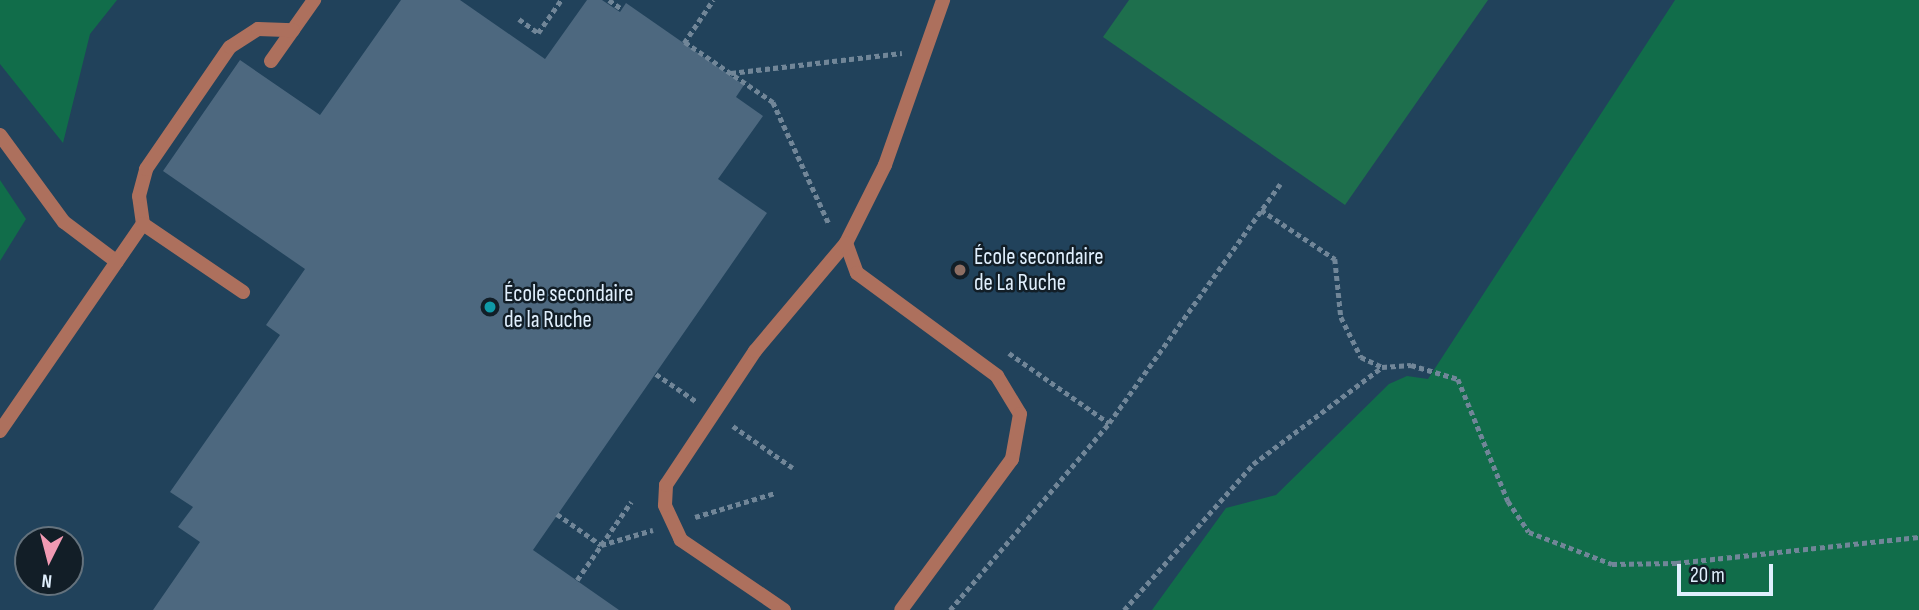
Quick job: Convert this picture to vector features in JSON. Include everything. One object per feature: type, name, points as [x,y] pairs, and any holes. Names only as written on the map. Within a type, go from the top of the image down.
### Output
[{"type":"lane","points":[[271,61],[314,0]]},
{"type":"lane","points":[[784,610],[681,540],[671,525],[666,485],[755,351],[847,241],[882,174],[943,0]]},
{"type":"lane","points":[[0,431],[143,223],[139,196],[146,169],[230,47],[258,29],[293,30]]},
{"type":"lane","points":[[0,135],[64,222],[117,262]]},
{"type":"lane","points":[[143,223],[243,292]]},
{"type":"lane","points":[[847,241],[857,273],[998,376],[1020,414],[1012,459],[901,610]]},
{"type":"path","points":[[519,19],[538,33],[561,0]]},
{"type":"path","points":[[609,0],[622,9]]},
{"type":"path","points":[[713,0],[684,43],[773,102],[830,225],[847,241]]},
{"type":"path","points":[[730,74],[891,50],[923,59]]},
{"type":"path","points":[[950,610],[1109,423],[1280,184]]},
{"type":"path","points":[[1261,210],[1335,259],[1334,279],[1350,340],[1361,357],[1382,367],[1411,365],[1458,379],[1508,502],[1529,532],[1612,564],[1702,561],[1919,537]]},
{"type":"path","points":[[1000,346],[1109,423]]},
{"type":"path","points":[[1124,610],[1253,464],[1382,367]]},
{"type":"path","points":[[577,580],[631,502]]},
{"type":"path","points":[[557,514],[601,545]]},
{"type":"shaded area","name":"École secondaire de La Ruche","points":[[0,0],[1919,0],[1919,610],[0,610]]},
{"type":"green space","points":[[0,0],[117,0],[90,34],[63,143],[0,64]]},
{"type":"green space","points":[[1129,0],[1488,0],[1345,205],[1103,37]]},
{"type":"green space","points":[[1675,0],[1919,0],[1919,610],[1152,610],[1226,508],[1276,495],[1389,384],[1407,376],[1428,379]]},
{"type":"green space","points":[[0,180],[26,219],[0,261]]},
{"type":"building","name":"École secondaire de la Ruche","points":[[401,0],[460,0],[545,59],[587,0],[602,0],[620,12],[626,3],[744,85],[736,97],[763,116],[718,179],[767,213],[533,550],[619,610],[153,610],[200,542],[178,527],[193,507],[170,492],[280,335],[266,325],[305,269],[163,171],[240,60],[320,115]]},
{"type":"place","name":"École secondaire de La Ruche","points":[[960,270]]},
{"type":"place","name":"École secondaire de la Ruche","points":[[490,307]]}]
